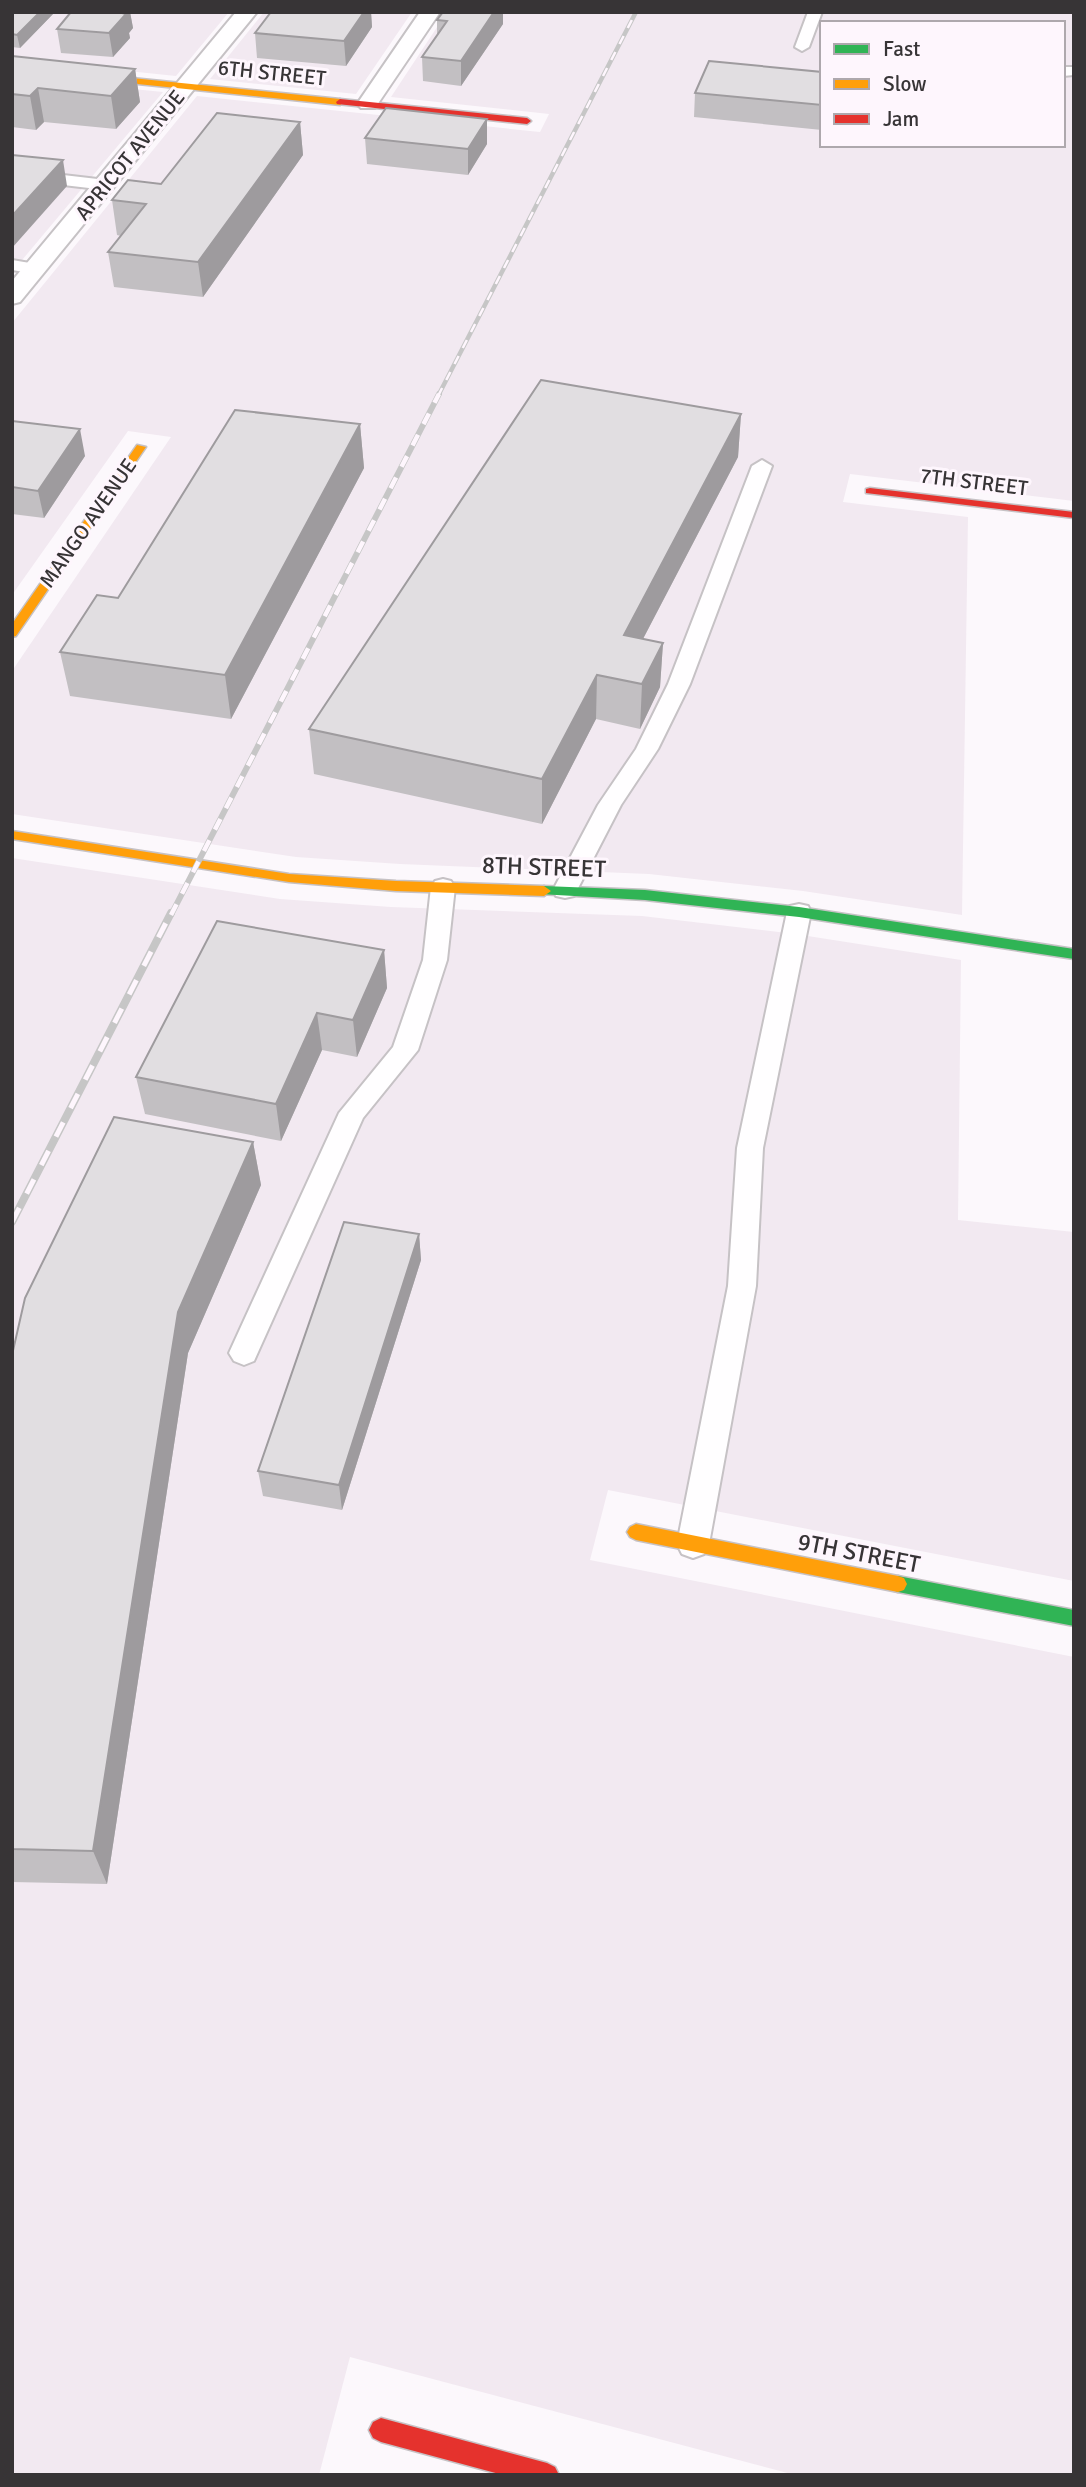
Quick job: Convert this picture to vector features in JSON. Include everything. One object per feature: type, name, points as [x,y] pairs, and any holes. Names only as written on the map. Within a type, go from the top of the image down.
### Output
[{"type":"street","name":"APRICOT AVENUE","points":[[12,297],[247,12]]},
{"type":"street","points":[[368,104],[430,12]]},
{"type":"street","name":"6TH STREET","points":[[12,68],[527,121]]},
{"type":"street","name":"MANGO AVENUE","points":[[12,633],[141,447]]},
{"type":"street","name":"7TH STREET","points":[[870,491],[1074,515]]},
{"type":"street","name":"8TH STREET","points":[[12,835],[277,877],[645,895],[799,912],[1074,954]]},
{"type":"street","name":"9TH STREET","points":[[636,1532],[1074,1619]]},
{"type":"street","points":[[381,2430],[547,2475]]},
{"type":"lane","points":[[802,47],[814,12]]},
{"type":"lane","points":[[12,174],[106,185]]},
{"type":"lane","points":[[12,265],[36,268]]},
{"type":"lane","points":[[565,890],[610,805],[648,750],[679,684],[762,466]]},
{"type":"lane","points":[[244,1353],[352,1112],[405,1050],[435,960],[443,887]]},
{"type":"lane","points":[[692,1544],[742,1286],[750,1148],[799,912]]},
{"type":"shaded area","points":[[12,12],[229,12],[176,76],[12,59]]},
{"type":"shaded area","points":[[264,12],[412,12],[356,94],[210,79]]},
{"type":"shaded area","points":[[447,12],[1074,12],[1074,501],[850,474],[843,502],[968,517],[962,915],[803,891],[649,874],[296,857],[12,814],[12,671],[171,437],[128,431],[12,595],[12,323],[197,96],[540,132],[549,114],[391,97]]},
{"type":"shaded area","points":[[12,77],[163,92],[12,272]]},
{"type":"shaded area","points":[[12,858],[280,899],[391,907],[642,916],[795,934],[961,960],[958,1220],[1074,1232],[1074,1581],[608,1490],[590,1560],[1074,1657],[1074,2475],[795,2475],[350,2357],[319,2475],[12,2475]]},
{"type":"building","points":[[12,12],[40,12],[17,35],[12,34]]},
{"type":"building","points":[[71,12],[126,14],[109,33],[57,29]]},
{"type":"building","points":[[271,12],[364,12],[344,41],[255,33]]},
{"type":"building","points":[[443,12],[494,12],[461,61],[422,57],[447,21],[437,20]]},
{"type":"building","points":[[12,56],[135,69],[111,96],[38,88],[30,96],[12,94]]},
{"type":"building","points":[[709,61],[820,72],[820,105],[695,93]]},
{"type":"building","points":[[386,108],[487,119],[468,149],[365,138]]},
{"type":"building","points":[[217,113],[300,122],[198,262],[108,252],[146,204],[112,200],[128,180],[161,184]]},
{"type":"building","points":[[12,155],[63,160],[12,216]]},
{"type":"building","points":[[541,380],[741,414],[624,635],[663,643],[642,684],[597,675],[542,779],[309,729]]},
{"type":"building","points":[[235,410],[360,424],[225,675],[60,652],[97,595],[118,598]]},
{"type":"building","points":[[12,421],[80,429],[38,491],[12,487]]},
{"type":"building","points":[[217,921],[384,950],[353,1020],[317,1013],[276,1104],[136,1077]]},
{"type":"building","points":[[114,1117],[253,1142],[178,1312],[93,1851],[12,1849],[12,1355],[25,1298]]},
{"type":"building","points":[[344,1222],[419,1234],[339,1485],[258,1471]]},
{"type":"railway","points":[[438,396],[636,12]]},
{"type":"railway","points":[[171,915],[439,394]]},
{"type":"railway","points":[[12,1222],[171,913]]},
{"type":"traffic: fast","points":[[544,891],[645,895],[799,912],[1074,954]]},
{"type":"traffic: fast","points":[[898,1584],[1074,1618]]},
{"type":"traffic: slow","points":[[12,68],[340,102]]},
{"type":"traffic: slow","points":[[12,633],[141,447]]},
{"type":"traffic: slow","points":[[12,835],[289,878],[396,886],[544,891]]},
{"type":"traffic: slow","points":[[636,1532],[898,1584]]},
{"type":"traffic: jam","points":[[340,102],[527,121]]},
{"type":"traffic: jam","points":[[870,491],[1074,515]]},
{"type":"traffic: jam","points":[[381,2430],[547,2475]]}]
